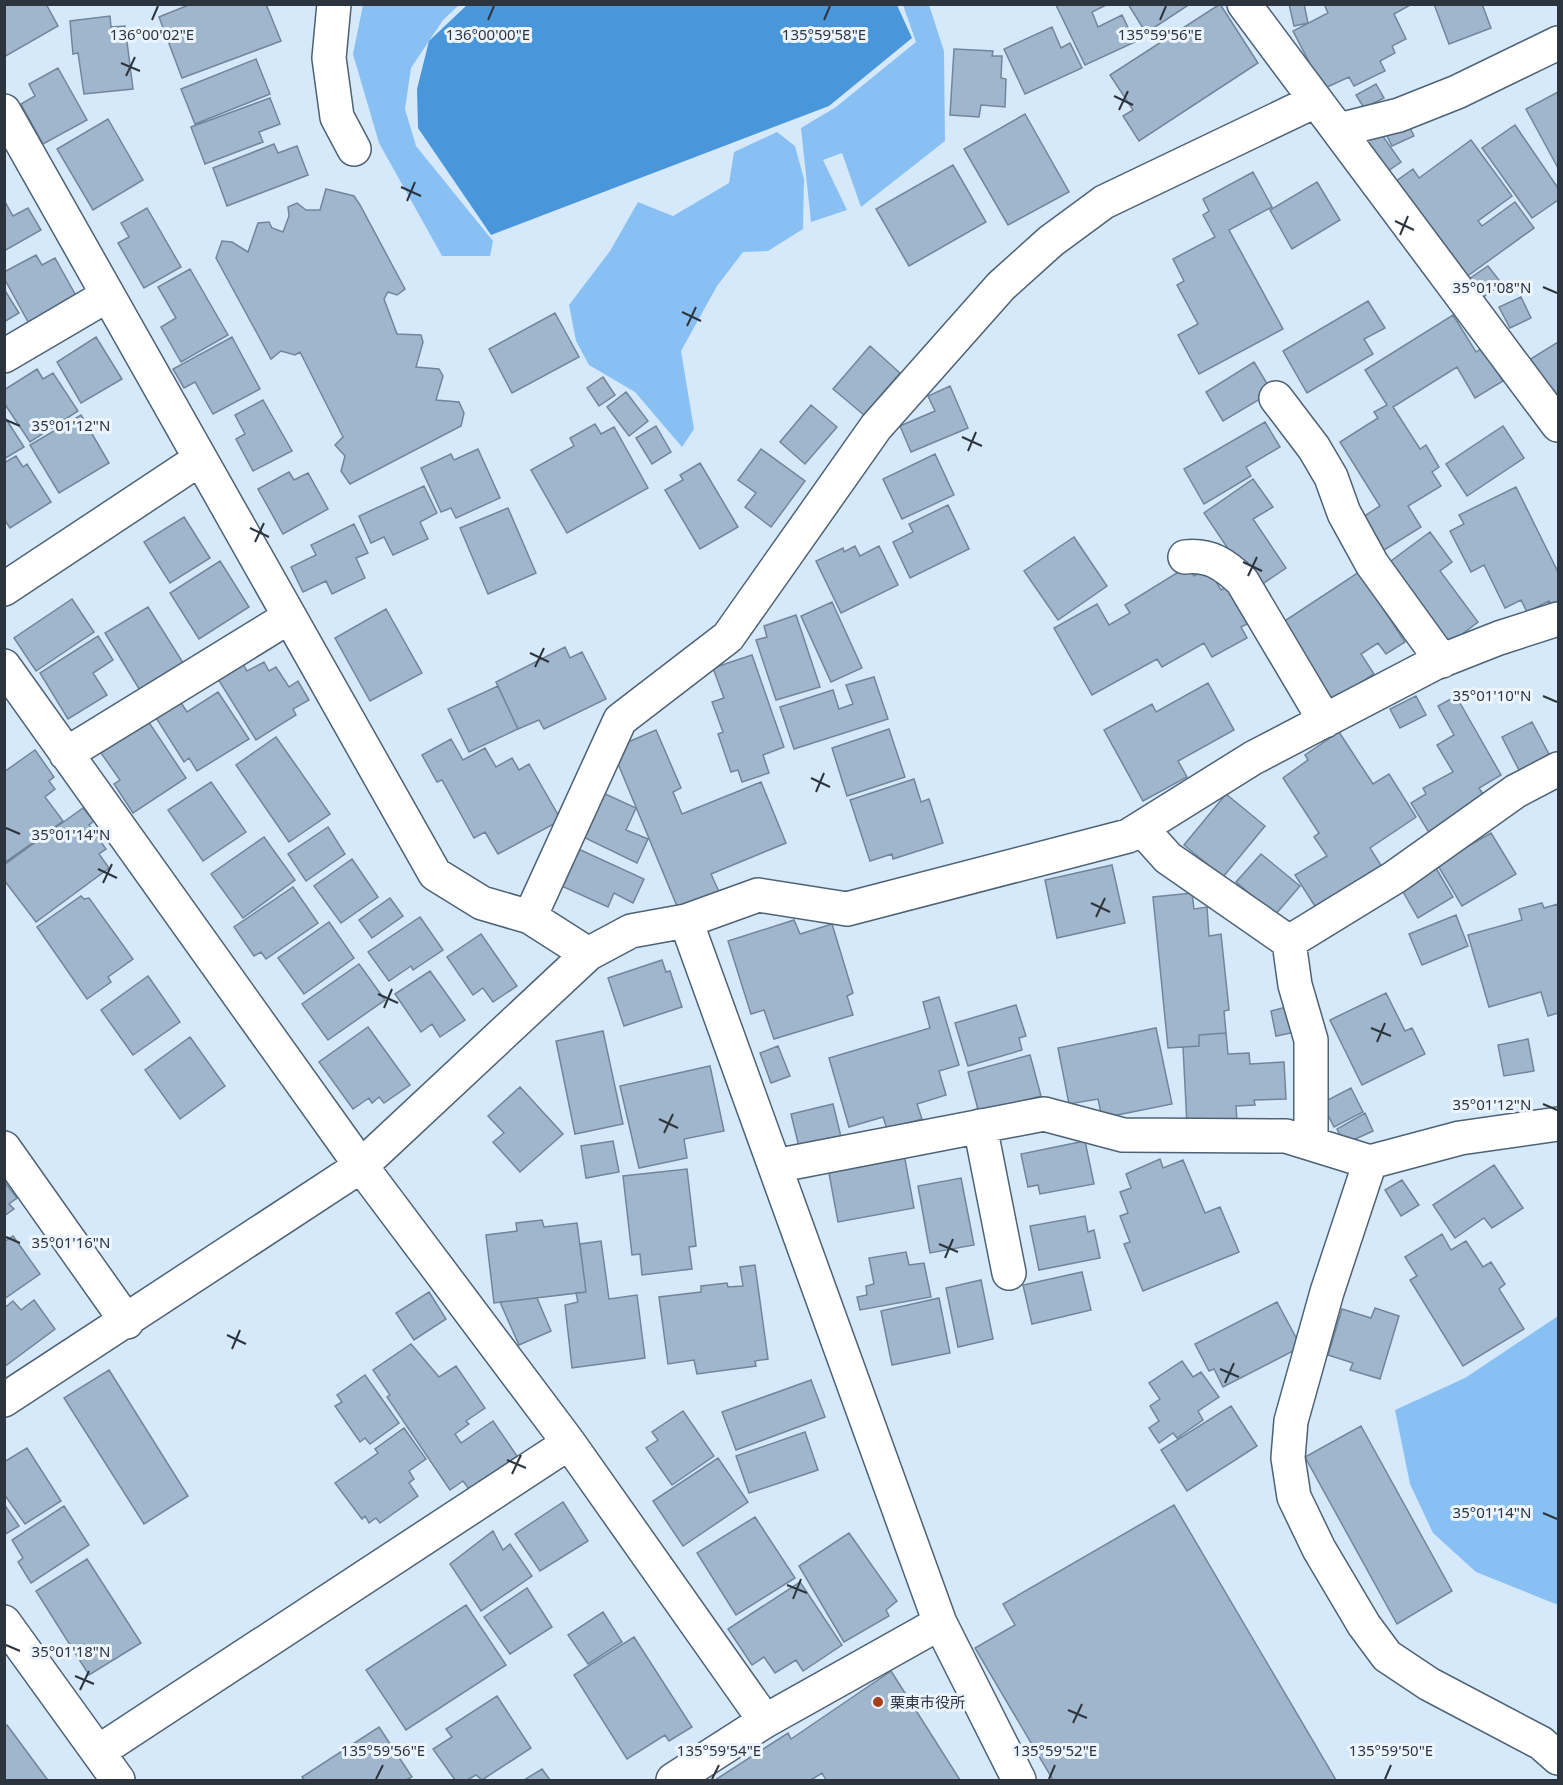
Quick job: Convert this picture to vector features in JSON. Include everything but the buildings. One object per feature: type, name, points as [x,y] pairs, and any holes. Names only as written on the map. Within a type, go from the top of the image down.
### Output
[{"type":"street","points":[[334,4],[329,58],[337,117],[354,149]]},
{"type":"street","points":[[1249,7],[1315,101],[1339,129],[1558,425]]},
{"type":"street","points":[[1339,129],[1398,115],[1448,96],[1558,43]]},
{"type":"street","points":[[530,917],[620,720],[728,637],[876,426],[1001,286],[1051,241],[1104,202],[1315,101]]},
{"type":"street","points":[[4,111],[14,150],[108,295],[435,874],[482,903],[530,917],[588,954]]},
{"type":"street","points":[[4,356],[108,295]]},
{"type":"street","points":[[1276,398],[1320,458],[1331,477],[1344,513],[1372,564],[1442,661]]},
{"type":"street","points":[[4,589],[200,459]]},
{"type":"street","points":[[1185,557],[1197,556],[1223,563],[1242,581],[1325,721]]},
{"type":"street","points":[[66,754],[289,617]]},
{"type":"street","points":[[4,1401],[361,1166],[588,954],[631,931],[686,921],[758,895],[847,909],[1128,836],[1253,758],[1442,661],[1558,619]]},
{"type":"street","points":[[4,666],[361,1166],[569,1443],[765,1721]]},
{"type":"street","points":[[1289,942],[1395,878],[1516,791],[1558,769]]},
{"type":"street","points":[[1141,828],[1168,858],[1289,942],[1295,985],[1311,1040],[1311,1143]]},
{"type":"street","points":[[686,921],[940,1623],[1019,1780]]},
{"type":"street","points":[[775,1166],[1044,1114],[1123,1135],[1286,1136],[1370,1162],[1460,1138],[1549,1123],[1558,1124]]},
{"type":"street","points":[[980,1126],[1009,1273]]},
{"type":"street","points":[[4,1148],[127,1322]]},
{"type":"street","points":[[1370,1162],[1327,1292],[1291,1421],[1288,1458],[1294,1497],[1319,1549],[1364,1625],[1387,1656],[1429,1684],[1541,1743],[1558,1758]]},
{"type":"street","points":[[98,1752],[569,1443]]},
{"type":"street","points":[[4,1622],[118,1780]]},
{"type":"street","points":[[673,1780],[765,1721],[940,1623]]},
{"type":"shaded area","points":[[363,5],[459,5],[443,20],[411,68],[405,109],[416,146],[493,241],[490,256],[442,256],[379,143],[353,54]]},
{"type":"shaded area","points":[[467,5],[897,5],[912,38],[829,106],[491,235],[418,128],[417,89],[429,41]]},
{"type":"shaded area","points":[[903,5],[929,5],[944,51],[945,141],[861,207],[842,153],[823,160],[847,210],[811,222],[801,128],[836,107],[916,42]]},
{"type":"shaded area","points":[[777,132],[795,146],[804,179],[803,229],[768,251],[743,252],[717,286],[681,351],[694,429],[682,447],[635,392],[589,365],[576,341],[569,305],[610,251],[638,202],[673,216],[729,183],[734,152]]},
{"type":"shaded area","points":[[1558,1316],[1558,1605],[1476,1572],[1433,1533],[1410,1484],[1395,1410],[1465,1378]]},
{"type":"place","name":"栗東市役所","points":[[878,1702]]}]
